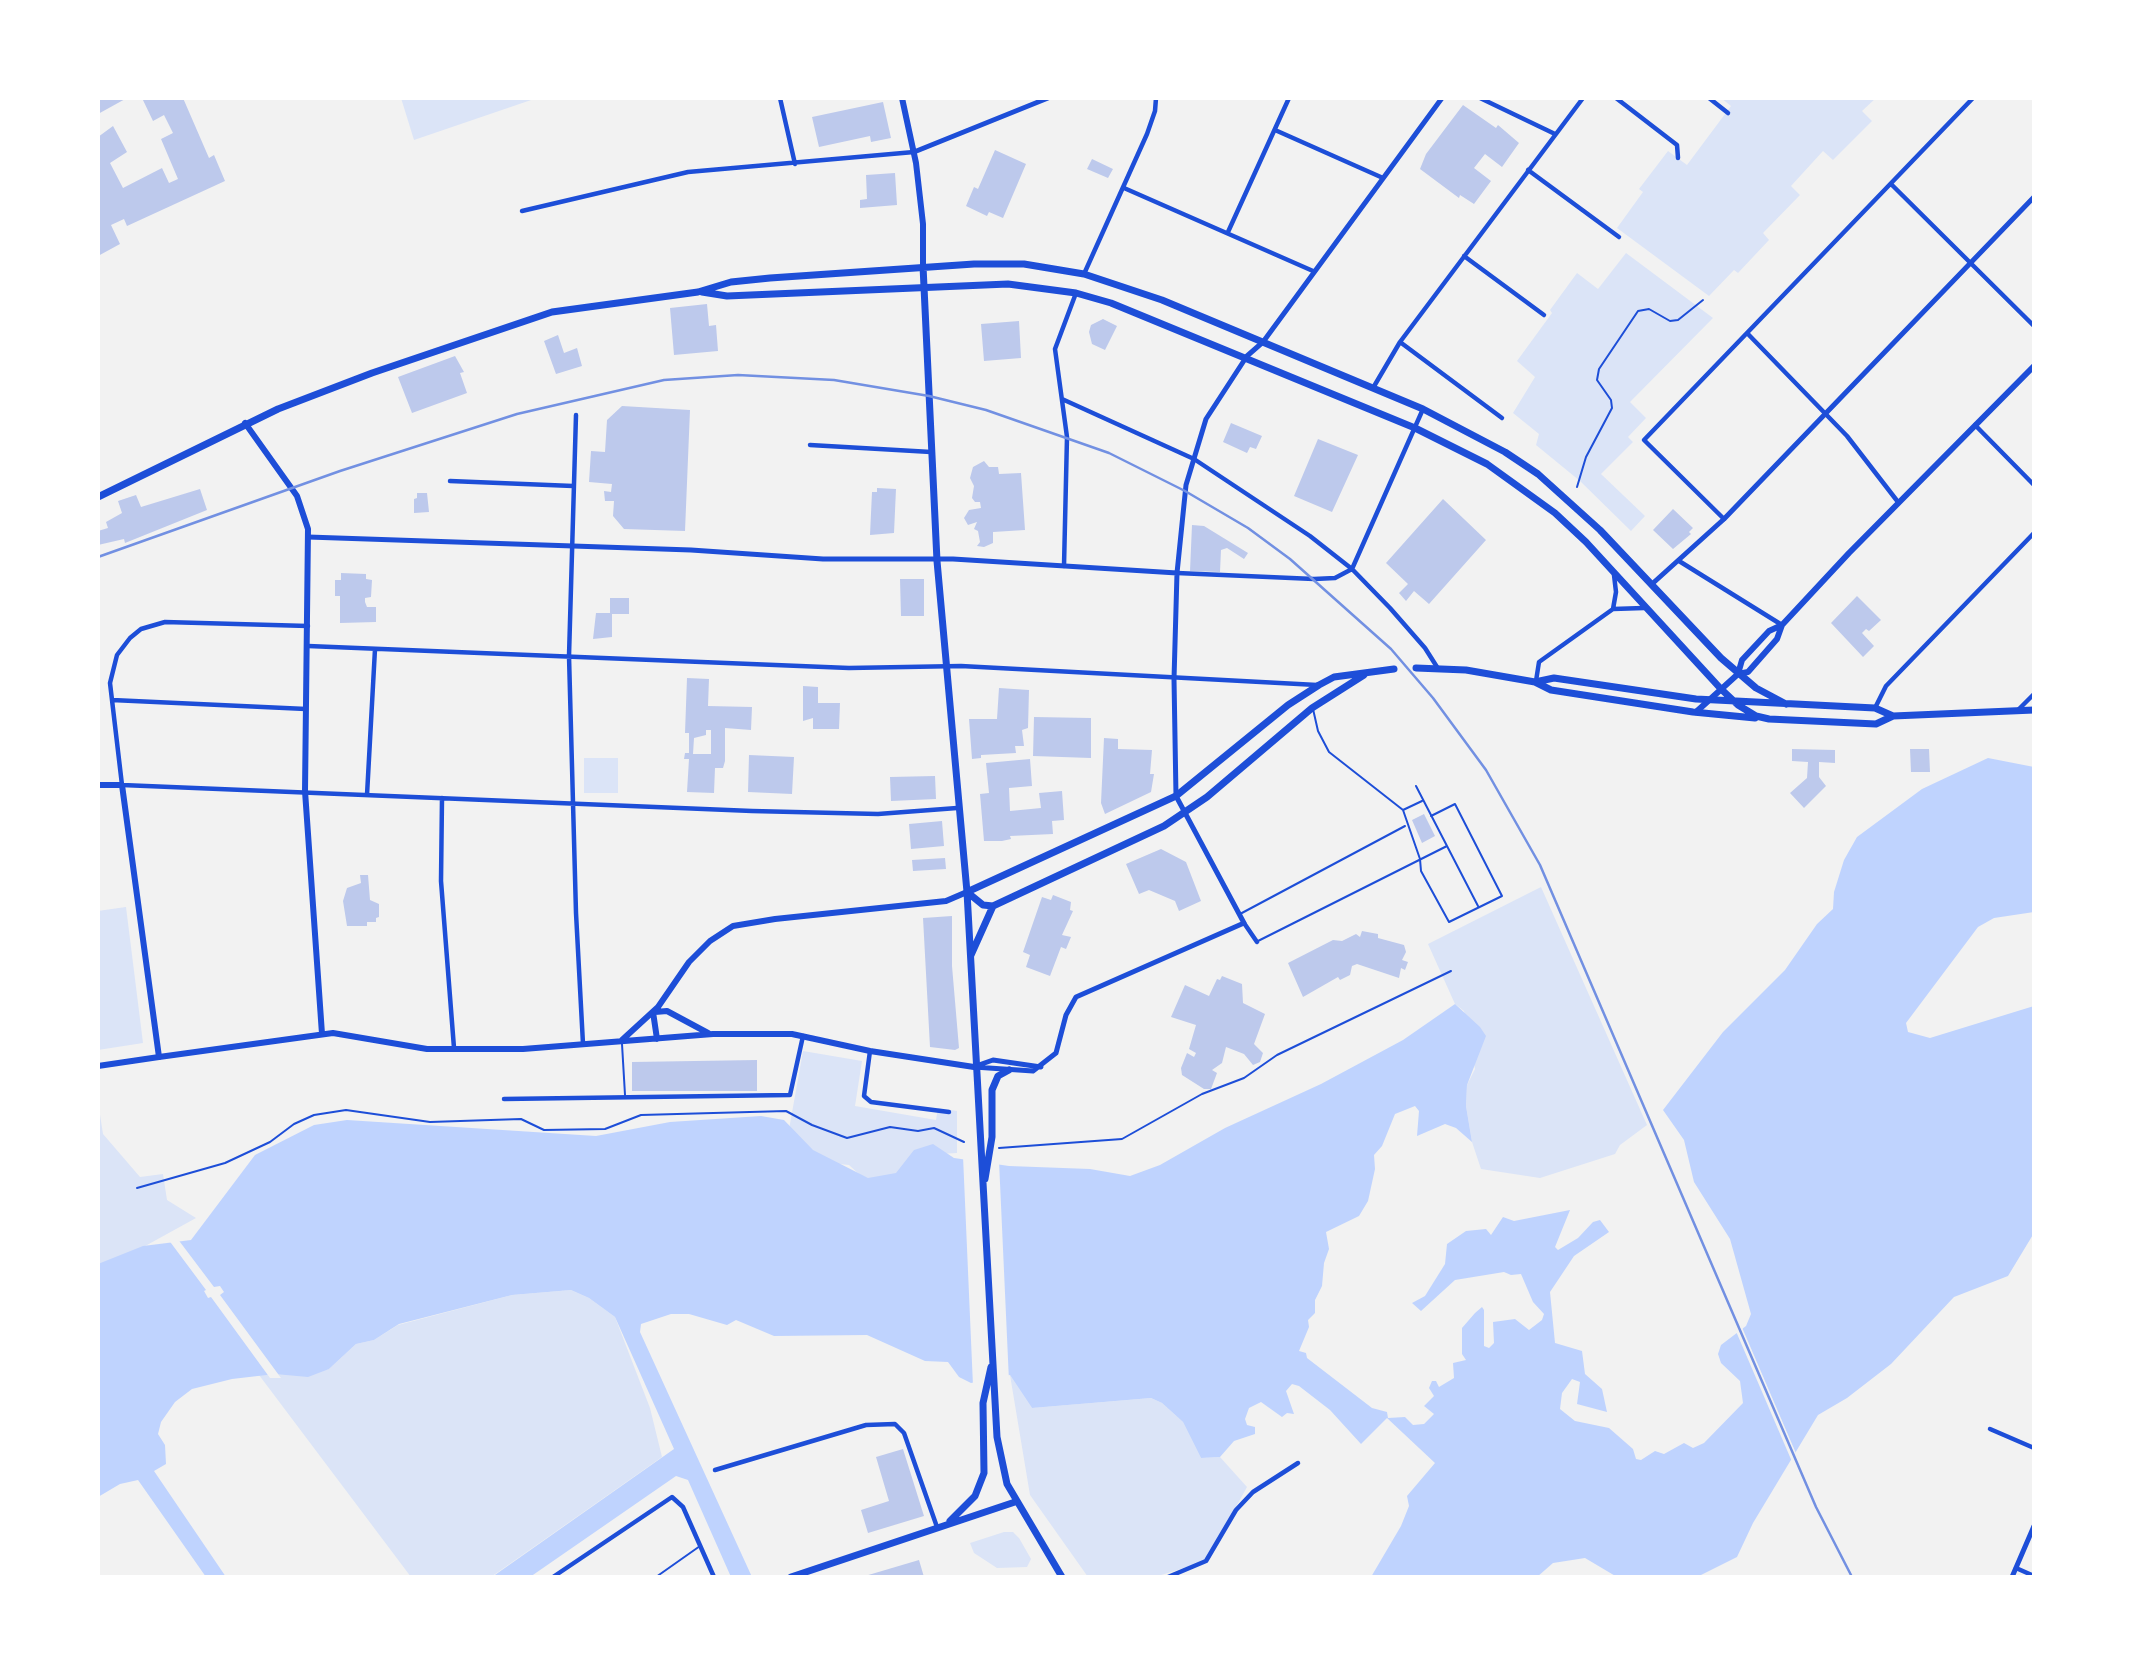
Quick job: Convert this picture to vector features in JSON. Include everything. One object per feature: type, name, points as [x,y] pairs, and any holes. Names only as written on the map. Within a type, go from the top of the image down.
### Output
[{"type":"highway","points":[[98,497],[245,424],[365,375],[523,319],[577,306],[698,292],[732,282],[923,267],[1024,264],[1084,274],[1162,300],[1423,409],[1505,452],[1538,474],[1600,530],[1738,674],[1786,704]]},
{"type":"highway","points":[[923,267],[937,561],[957,808],[967,892],[974,1067],[996,1411],[1003,1473],[1015,1502],[1062,1577]]},
{"type":"highway","points":[[698,292],[727,296],[1008,284],[1076,293],[1162,322],[1450,443],[1519,485],[1555,513],[1613,571],[1721,689],[1749,713],[1769,719]]},
{"type":"highway","points":[[1416,668],[1437,667],[1535,682],[1551,690],[1696,712],[1769,719],[1876,724],[1893,716],[2034,710]]},
{"type":"highway","points":[[967,892],[1176,796],[1288,705],[1334,677],[1394,669]]},
{"type":"highway","points":[[967,892],[983,905],[993,906],[1164,826],[1312,709],[1368,673]]},
{"type":"highway","points":[[1535,682],[1555,678],[1710,700],[1875,708],[1893,716]]},
{"type":"highway","points":[[970,958],[993,906]]},
{"type":"highway","points":[[983,1190],[992,1137],[993,1085],[998,1076],[1009,1070]]},
{"type":"highway","points":[[938,1529],[965,1508],[980,1488],[985,1464],[983,1412],[993,1360]]},
{"type":"highway","points":[[791,1577],[1015,1502]]},
{"type":"main road","points":[[902,98],[914,152],[923,224],[923,267]]},
{"type":"main road","points":[[1696,712],[1738,674],[1748,671],[1777,639],[1783,625],[1898,502],[2034,366]]},
{"type":"main road","points":[[245,424],[297,496],[306,517],[308,646],[305,792],[322,1034]]},
{"type":"main road","points":[[1738,674],[1742,660],[1769,631],[1783,625]]},
{"type":"main road","points":[[98,785],[122,785],[159,1057]]},
{"type":"main road","points":[[622,1040],[653,1012],[689,962],[710,941],[733,926],[946,901],[967,892]]},
{"type":"main road","points":[[653,1012],[667,1011],[698,1030],[713,1034]]},
{"type":"main road","points":[[653,1012],[657,1039]]},
{"type":"main road","points":[[98,1066],[322,1034],[348,1034],[407,1048],[523,1049],[713,1034],[803,1036],[870,1051],[974,1067]]},
{"type":"street","points":[[780,98],[795,164]]},
{"type":"street","points":[[522,211],[688,172],[914,152],[1048,98]]},
{"type":"street","points":[[1084,274],[1124,188],[1155,111],[1156,98]]},
{"type":"street","points":[[1228,232],[1289,98]]},
{"type":"street","points":[[1257,942],[1239,915],[1176,796],[1174,679],[1182,508],[1206,419],[1247,356],[1263,342],[1442,98]]},
{"type":"street","points":[[1480,98],[1555,134]]},
{"type":"street","points":[[1373,388],[1400,342],[1583,98]]},
{"type":"street","points":[[1616,98],[1677,145],[1678,158]]},
{"type":"street","points":[[1709,98],[1728,113]]},
{"type":"street","points":[[1724,519],[1644,440],[1971,99]]},
{"type":"street","points":[[1275,130],[1383,178]]},
{"type":"street","points":[[1528,170],[1619,237]]},
{"type":"street","points":[[1891,184],[2034,326]]},
{"type":"street","points":[[1124,188],[1313,271]]},
{"type":"street","points":[[1652,584],[1724,519],[2034,197]]},
{"type":"street","points":[[1464,256],[1544,315]]},
{"type":"street","points":[[1064,566],[1067,437],[1055,349],[1076,293]]},
{"type":"street","points":[[1746,333],[1825,414],[1898,502]]},
{"type":"street","points":[[1400,342],[1503,418]]},
{"type":"street","points":[[1062,398],[1194,459],[1310,536],[1352,569],[1410,630],[1437,667]]},
{"type":"street","points":[[308,537],[1335,578],[1352,569],[1423,409]]},
{"type":"street","points":[[576,415],[569,656],[572,803],[583,1045]]},
{"type":"street","points":[[1975,425],[2034,485]]},
{"type":"street","points":[[810,445],[932,452]]},
{"type":"street","points":[[450,481],[573,486]]},
{"type":"street","points":[[1875,708],[1886,686],[2034,533]]},
{"type":"street","points":[[1679,561],[1783,625]]},
{"type":"street","points":[[1613,571],[1616,592],[1613,609]]},
{"type":"street","points":[[1535,682],[1539,662],[1613,609],[1635,606],[1647,608]]},
{"type":"street","points":[[308,626],[165,622],[141,629],[117,655],[111,676],[122,785],[878,814],[957,808]]},
{"type":"street","points":[[308,646],[849,668],[961,666],[1319,685]]},
{"type":"street","points":[[368,794],[375,649]]},
{"type":"street","points":[[2017,712],[2034,694]]},
{"type":"street","points":[[112,700],[307,709]]},
{"type":"street","points":[[442,798],[441,881],[454,1048]]},
{"type":"street","points":[[974,1067],[1033,1071],[1041,1067],[1056,1053],[1066,1014],[1076,997],[1244,923]]},
{"type":"street","points":[[504,1099],[790,1095],[803,1036]]},
{"type":"street","points":[[870,1051],[864,1096],[871,1102],[948,1112]]},
{"type":"street","points":[[974,1067],[993,1060],[1041,1067]]},
{"type":"street","points":[[715,1470],[866,1425],[884,1423],[902,1429],[938,1529]]},
{"type":"street","points":[[1990,1429],[2034,1448]]},
{"type":"street","points":[[1168,1577],[1206,1561],[1236,1510],[1253,1492],[1298,1463]]},
{"type":"street","points":[[553,1577],[675,1497],[683,1507],[714,1577]]},
{"type":"street","points":[[2012,1577],[2034,1526]]},
{"type":"street","points":[[2016,1568],[2034,1576]]},
{"type":"lane","points":[[1312,709],[1321,739],[1329,752],[1403,810],[1420,859],[1421,871],[1449,922],[1502,896],[1455,804],[1432,816]]},
{"type":"lane","points":[[1416,786],[1479,907]]},
{"type":"lane","points":[[1403,810],[1423,800]]},
{"type":"lane","points":[[1239,915],[1407,825]]},
{"type":"lane","points":[[1257,942],[1447,846]]},
{"type":"lane","points":[[622,1040],[625,1096]]},
{"type":"lane","points":[[656,1577],[701,1546]]},
{"type":"path","points":[[1577,487],[1586,457],[1612,408],[1611,400],[1597,380],[1599,369],[1638,311],[1649,309],[1670,320],[1678,320],[1703,300]]},
{"type":"path","points":[[994,1148],[1007,1150],[1122,1139],[1202,1094],[1233,1084],[1277,1055],[1451,971]]},
{"type":"path","points":[[137,1188],[225,1163],[270,1142],[294,1124],[314,1115],[346,1110],[430,1122],[521,1119],[544,1130],[605,1129],[641,1115],[786,1111],[812,1125],[847,1138],[890,1127],[918,1131],[934,1128],[964,1142]]},
{"type":"shaded area","points":[[401,98],[537,98],[414,140]]},
{"type":"shaded area","points":[[1721,98],[1876,98],[1862,111],[1872,121],[1833,160],[1823,151],[1791,186],[1800,195],[1763,233],[1769,240],[1738,273],[1734,270],[1709,296],[1617,228],[1643,192],[1639,189],[1668,151],[1687,165],[1731,106]]},
{"type":"shaded area","points":[[1626,253],[1713,318],[1630,402],[1646,418],[1628,437],[1633,442],[1601,474],[1645,516],[1631,531],[1580,481],[1536,445],[1539,434],[1513,413],[1535,377],[1517,361],[1552,313],[1550,310],[1577,273],[1598,289]]},
{"type":"shaded area","points":[[584,758],[618,758],[618,793],[584,793]]},
{"type":"shaded area","points":[[1541,887],[1647,1125],[1620,1145],[1615,1154],[1540,1178],[1481,1169],[1472,1142],[1466,1106],[1467,1085],[1475,1069],[1464,1011],[1455,1004],[1428,944]]},
{"type":"shaded area","points":[[126,907],[143,1043],[98,1050],[98,911]]},
{"type":"shaded area","points":[[803,1051],[862,1061],[855,1106],[936,1120],[938,1108],[957,1111],[957,1153],[940,1154],[887,1186],[860,1175],[849,1165],[829,1163],[788,1135]]},
{"type":"shaded area","points":[[98,1102],[103,1134],[140,1177],[163,1174],[167,1200],[196,1218],[98,1272]]},
{"type":"shaded area","points":[[571,1290],[589,1298],[615,1317],[650,1408],[662,1457],[491,1577],[411,1577],[259,1375],[329,1369],[356,1344],[374,1340],[398,1325],[512,1295]]},
{"type":"shaded area","points":[[1010,1375],[1032,1408],[1151,1398],[1162,1403],[1183,1422],[1201,1458],[1220,1457],[1247,1487],[1206,1561],[1155,1577],[1088,1577],[1030,1495]]},
{"type":"shaded area","points":[[1004,1532],[1013,1532],[1019,1538],[1031,1559],[1027,1567],[997,1568],[974,1553],[970,1543]]},
{"type":"water","points":[[1988,758],[2034,767],[2034,912],[1994,918],[1978,927],[1906,1023],[1908,1032],[1930,1038],[2034,1006],[2034,1233],[2008,1276],[1954,1297],[1891,1364],[1847,1398],[1818,1415],[1753,1523],[1737,1557],[1697,1577],[1617,1577],[1585,1558],[1553,1563],[1537,1577],[1371,1577],[1401,1526],[1409,1506],[1407,1496],[1435,1463],[1387,1418],[1361,1444],[1330,1410],[1299,1386],[1292,1384],[1286,1391],[1294,1414],[1287,1413],[1282,1417],[1261,1402],[1249,1408],[1245,1419],[1247,1425],[1255,1427],[1255,1434],[1234,1441],[1220,1457],[1201,1458],[1183,1422],[1162,1403],[1151,1398],[1032,1408],[1010,1375],[971,1383],[959,1377],[948,1362],[925,1361],[867,1335],[774,1336],[736,1320],[727,1325],[689,1314],[671,1314],[641,1324],[640,1332],[752,1577],[731,1577],[688,1480],[676,1476],[530,1577],[492,1577],[674,1449],[615,1317],[589,1298],[571,1290],[512,1295],[399,1324],[374,1340],[356,1344],[329,1369],[308,1377],[275,1374],[232,1379],[192,1389],[175,1402],[161,1422],[158,1434],[165,1445],[166,1464],[154,1471],[226,1577],[206,1577],[138,1480],[120,1484],[98,1497],[98,1264],[143,1246],[191,1240],[255,1155],[314,1125],[347,1120],[596,1136],[670,1122],[761,1116],[784,1120],[813,1150],[868,1178],[896,1173],[914,1150],[933,1144],[954,1158],[1009,1166],[1090,1169],[1130,1176],[1160,1165],[1225,1128],[1321,1084],[1403,1040],[1455,1004],[1486,1036],[1467,1085],[1466,1106],[1472,1142],[1456,1128],[1445,1124],[1417,1136],[1419,1111],[1415,1106],[1395,1114],[1382,1146],[1374,1155],[1375,1169],[1368,1201],[1359,1216],[1326,1232],[1329,1249],[1324,1263],[1322,1286],[1315,1300],[1315,1313],[1308,1320],[1309,1327],[1299,1351],[1306,1353],[1307,1358],[1372,1408],[1387,1412],[1388,1418],[1405,1417],[1413,1425],[1424,1424],[1434,1414],[1424,1406],[1434,1396],[1429,1388],[1432,1381],[1436,1381],[1439,1387],[1454,1378],[1453,1363],[1466,1360],[1462,1354],[1462,1328],[1475,1313],[1482,1307],[1484,1310],[1484,1346],[1489,1348],[1494,1343],[1493,1322],[1515,1319],[1529,1330],[1542,1320],[1544,1314],[1533,1302],[1521,1274],[1511,1275],[1504,1272],[1455,1280],[1421,1311],[1412,1303],[1425,1296],[1445,1264],[1447,1244],[1466,1231],[1486,1229],[1491,1235],[1503,1217],[1514,1221],[1570,1210],[1555,1247],[1558,1250],[1578,1238],[1593,1222],[1600,1220],[1609,1232],[1574,1256],[1550,1292],[1555,1343],[1582,1351],[1585,1374],[1602,1389],[1607,1412],[1577,1404],[1580,1382],[1572,1379],[1562,1393],[1560,1409],[1575,1421],[1609,1428],[1633,1449],[1636,1459],[1641,1460],[1655,1451],[1664,1454],[1684,1443],[1693,1448],[1704,1443],[1743,1403],[1740,1381],[1721,1363],[1718,1354],[1721,1345],[1746,1326],[1751,1314],[1730,1239],[1694,1182],[1684,1140],[1663,1110],[1723,1032],[1785,970],[1817,924],[1833,909],[1834,892],[1844,860],[1857,837],[1922,789]]},
{"type":"pier","points":[[963,1156],[999,1161],[1009,1381],[973,1386]]},
{"type":"pier","points":[[177,1238],[214,1287],[220,1286],[224,1292],[220,1295],[281,1378],[270,1378],[211,1297],[208,1298],[204,1291],[206,1290],[168,1239]]},
{"type":"pier","points":[[1741,1325],[1798,1458],[1793,1464],[1735,1329]]},
{"type":"building","points":[[98,98],[127,98],[98,114]]},
{"type":"building","points":[[142,98],[183,98],[209,158],[214,155],[225,181],[127,226],[124,219],[111,225],[120,244],[98,256],[98,137],[113,126],[127,152],[110,163],[123,188],[162,168],[169,183],[178,179],[161,139],[173,133],[164,115],[153,121]]},
{"type":"building","points":[[883,102],[891,138],[871,142],[870,136],[819,147],[812,117]]},
{"type":"building","points":[[1463,105],[1496,128],[1498,125],[1519,143],[1502,167],[1485,154],[1474,168],[1491,181],[1474,204],[1460,195],[1459,198],[1420,169],[1426,154]]},
{"type":"building","points":[[995,150],[1026,164],[1003,218],[989,212],[987,216],[966,206],[974,187],[978,189]]},
{"type":"building","points":[[1092,159],[1113,169],[1108,178],[1087,169]]},
{"type":"building","points":[[895,173],[897,205],[860,208],[860,200],[867,199],[866,175]]},
{"type":"building","points":[[707,304],[709,326],[716,325],[718,351],[674,355],[670,308]]},
{"type":"building","points":[[1103,319],[1117,326],[1105,350],[1092,344],[1089,332],[1091,325]]},
{"type":"building","points":[[1019,321],[1021,358],[984,361],[981,324]]},
{"type":"building","points":[[558,335],[564,353],[577,348],[582,366],[556,374],[544,341]]},
{"type":"building","points":[[455,356],[464,372],[460,373],[467,393],[412,413],[398,377]]},
{"type":"building","points":[[622,406],[690,410],[685,531],[624,529],[613,516],[614,501],[605,501],[604,491],[611,492],[612,484],[589,482],[591,451],[605,452],[607,420]]},
{"type":"building","points":[[1231,423],[1262,436],[1256,449],[1250,447],[1247,453],[1223,442]]},
{"type":"building","points":[[1318,439],[1358,455],[1332,512],[1294,496]]},
{"type":"building","points":[[984,461],[989,467],[998,467],[999,474],[1021,473],[1025,530],[993,532],[993,543],[984,547],[977,546],[980,542],[978,531],[974,529],[977,522],[968,525],[964,518],[969,510],[981,508],[980,502],[975,502],[972,498],[974,486],[970,478],[973,467]]},
{"type":"building","points":[[877,488],[896,489],[894,533],[870,535],[872,492],[877,492]]},
{"type":"building","points":[[200,489],[207,510],[125,543],[124,539],[98,545],[98,531],[108,528],[106,522],[122,513],[118,501],[136,495],[141,507]]},
{"type":"building","points":[[417,493],[427,493],[429,512],[414,513]]},
{"type":"building","points":[[1443,499],[1486,540],[1429,604],[1414,591],[1406,601],[1399,593],[1408,584],[1386,563]]},
{"type":"building","points":[[1673,509],[1693,528],[1689,532],[1691,534],[1673,549],[1653,530]]},
{"type":"building","points":[[1192,525],[1204,526],[1248,553],[1244,559],[1227,548],[1221,550],[1220,572],[1190,571]]},
{"type":"building","points":[[341,573],[366,574],[366,579],[372,580],[371,597],[365,598],[365,602],[367,607],[376,607],[376,622],[340,623],[340,596],[335,596],[335,580],[341,580]]},
{"type":"building","points":[[900,579],[924,579],[924,616],[901,616]]},
{"type":"building","points":[[1857,596],[1881,620],[1869,631],[1866,629],[1862,633],[1874,646],[1863,657],[1831,623]]},
{"type":"building","points":[[610,598],[629,598],[629,614],[612,614],[612,637],[593,639],[596,613],[610,613]]},
{"type":"building","points":[[687,678],[709,679],[708,706],[752,707],[751,730],[725,728],[725,761],[723,768],[715,768],[714,793],[687,792],[689,759],[684,759],[685,753],[689,753],[689,733],[685,733]],"holes":[[[706,730],[711,730],[711,754],[693,754],[694,738],[706,735]]]},
{"type":"building","points":[[803,686],[818,687],[818,703],[840,703],[839,729],[813,729],[813,718],[803,721]]},
{"type":"building","points":[[999,688],[1029,690],[1028,728],[1022,730],[1024,746],[1015,746],[1016,753],[981,755],[981,758],[972,759],[969,719],[997,719]]},
{"type":"building","points":[[1034,717],[1091,718],[1091,758],[1033,756]]},
{"type":"building","points":[[1104,738],[1118,739],[1118,749],[1152,750],[1150,774],[1154,774],[1151,792],[1105,814],[1101,803]]},
{"type":"building","points":[[1792,749],[1835,750],[1835,763],[1819,762],[1819,777],[1826,786],[1804,808],[1790,793],[1807,778],[1808,762],[1792,761]]},
{"type":"building","points":[[1910,749],[1929,749],[1930,772],[1911,772]]},
{"type":"building","points":[[749,755],[794,757],[792,794],[748,792]]},
{"type":"building","points":[[1030,759],[1032,786],[1009,788],[1010,811],[1041,808],[1039,793],[1062,791],[1064,820],[1052,821],[1053,834],[1010,836],[1011,839],[1002,841],[984,841],[980,794],[989,793],[986,763]]},
{"type":"building","points":[[935,776],[936,799],[891,801],[890,777]]},
{"type":"building","points":[[1424,814],[1435,836],[1422,843],[1412,820]]},
{"type":"building","points":[[942,821],[944,846],[911,849],[909,824]]},
{"type":"building","points":[[1161,849],[1186,862],[1201,901],[1179,911],[1175,901],[1149,890],[1139,894],[1126,864]]},
{"type":"building","points":[[945,858],[946,869],[913,871],[912,860]]},
{"type":"building","points":[[360,875],[368,875],[370,900],[379,904],[379,917],[376,922],[367,922],[367,926],[347,926],[343,901],[347,888],[361,883]]},
{"type":"building","points":[[1053,895],[1071,902],[1070,910],[1073,911],[1062,935],[1071,937],[1066,949],[1061,947],[1050,976],[1026,967],[1030,955],[1023,952],[1042,897],[1051,900]]},
{"type":"building","points":[[952,916],[952,966],[959,1048],[955,1050],[930,1047],[923,918]]},
{"type":"building","points":[[1362,931],[1378,934],[1378,938],[1404,945],[1406,952],[1402,960],[1408,962],[1405,970],[1401,968],[1399,978],[1357,964],[1352,966],[1350,975],[1340,980],[1338,977],[1303,997],[1288,963],[1333,940],[1342,941],[1356,934],[1360,937]]},
{"type":"building","points":[[1222,976],[1242,984],[1243,1003],[1265,1014],[1254,1044],[1263,1053],[1260,1062],[1253,1065],[1244,1054],[1226,1047],[1222,1063],[1212,1070],[1217,1073],[1211,1089],[1204,1089],[1182,1075],[1181,1068],[1187,1053],[1194,1057],[1196,1053],[1189,1049],[1196,1025],[1171,1017],[1185,985],[1209,996],[1217,979],[1220,980]]},
{"type":"building","points":[[757,1060],[757,1091],[632,1091],[632,1062]]},
{"type":"building","points":[[903,1449],[924,1516],[868,1533],[861,1510],[889,1501],[876,1457]]},
{"type":"building","points":[[919,1560],[924,1577],[865,1577],[865,1576]]},
{"type":"railway","points":[[98,557],[340,471],[517,414],[664,380],[738,375],[834,380],[929,396],[986,410],[1109,453],[1185,491],[1248,528],[1290,559],[1391,649],[1433,698],[1486,770],[1540,865],[1816,1507],[1852,1577]]}]
